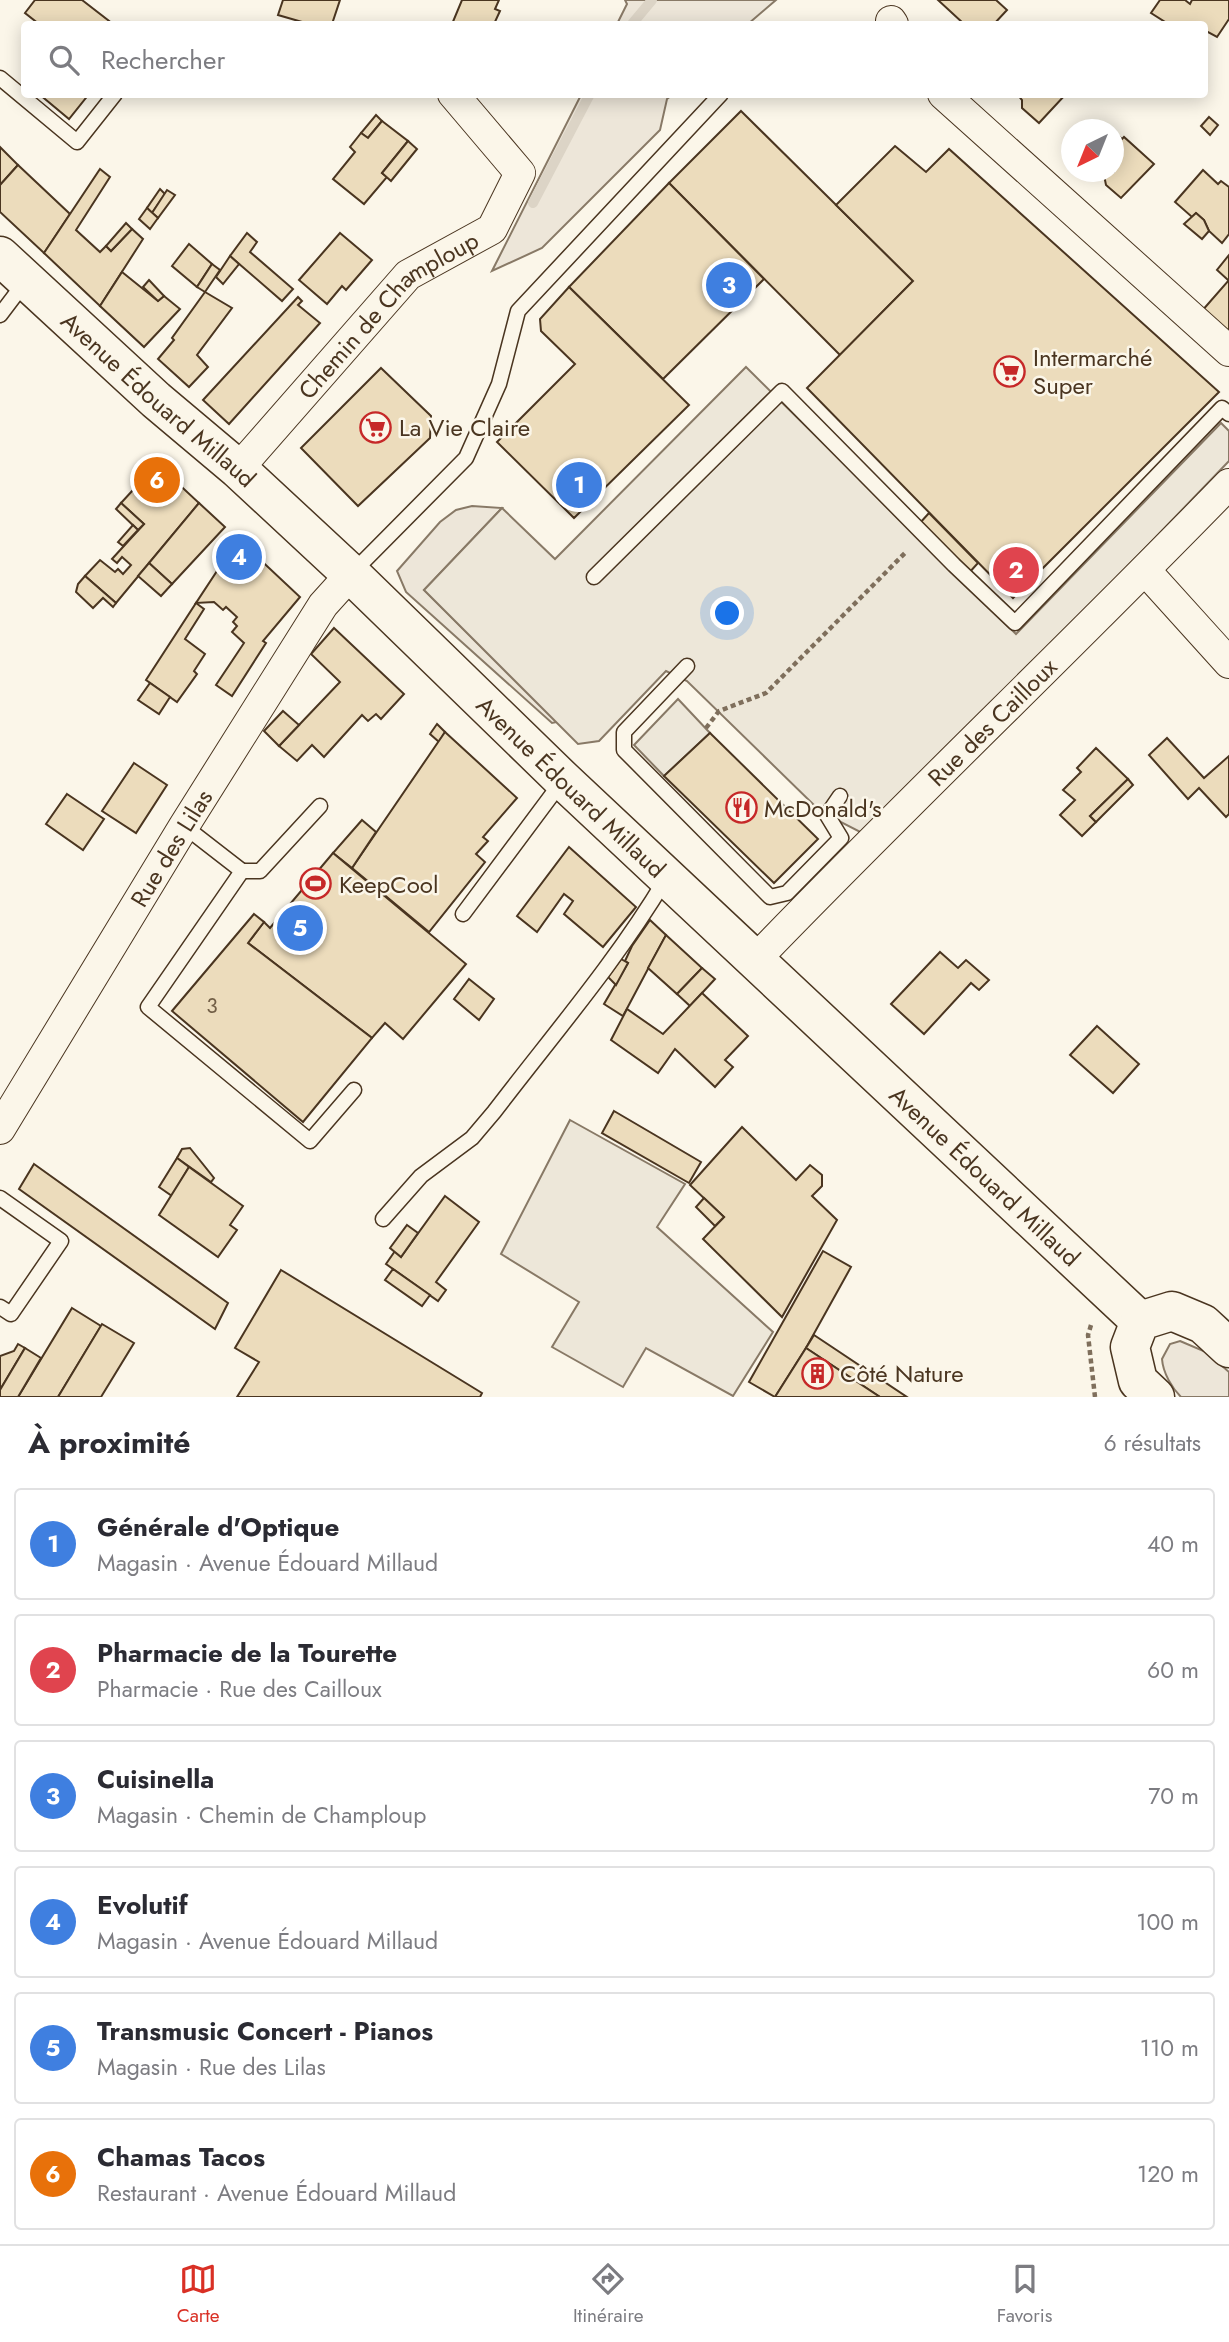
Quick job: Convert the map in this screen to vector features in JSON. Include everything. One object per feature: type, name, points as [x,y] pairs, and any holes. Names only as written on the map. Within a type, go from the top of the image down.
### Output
[{"type":"main road","name":"Avenue Édouard Millaud","points":[[13,268],[351,574],[563,780],[1140,1321]]},
{"type":"main road","points":[[1155,1397],[1138,1381],[1130,1347],[1140,1321],[1172,1311],[1203,1324],[1229,1348]]},
{"type":"street","name":"Chemin de Champloup","points":[[238,469],[408,275],[492,229],[520,173],[456,98]]},
{"type":"street","points":[[947,98],[1229,351]]},
{"type":"street","name":"Rue des Cailloux","points":[[755,960],[1229,484]]},
{"type":"street","points":[[1145,570],[1229,663]]},
{"type":"street","name":"Rue des Lilas","points":[[0,1129],[184,826],[323,605],[351,574]]},
{"type":"lane","points":[[0,78],[21,95]]},
{"type":"lane","points":[[24,98],[77,142],[112,98]]},
{"type":"lane","points":[[351,574],[466,458],[499,384],[518,311],[717,98]]},
{"type":"lane","points":[[0,315],[13,268]]},
{"type":"lane","points":[[594,577],[782,391],[1015,623],[1222,408],[1229,414]]},
{"type":"lane","points":[[687,666],[624,732],[624,750],[770,897],[787,893],[841,838],[827,816],[840,796]]},
{"type":"lane","points":[[463,914],[563,780]]},
{"type":"lane","points":[[184,826],[242,871],[260,871],[320,806]]},
{"type":"lane","points":[[242,871],[148,1007],[310,1141],[354,1090]]},
{"type":"lane","points":[[383,1219],[421,1176],[472,1138],[494,1112],[618,950],[667,876]]},
{"type":"lane","points":[[0,1198],[61,1241],[11,1314],[0,1307]]},
{"type":"path","points":[[706,728],[719,711],[766,693],[911,547],[931,541]]},
{"type":"path","points":[[1095,1397],[1088,1335],[1093,1323],[1077,1308],[1099,1282]]},
{"type":"shaded area","points":[[625,0],[776,0],[752,21],[618,21],[627,4]]},
{"type":"shaded area","points":[[579,98],[668,98],[660,130],[542,248],[492,271]]},
{"type":"shaded area","points":[[746,367],[1016,634],[1221,423],[1229,431],[1229,461],[868,836],[816,807],[687,681],[666,671],[599,741],[578,744],[424,590],[502,508],[555,559]]},
{"type":"shaded area","points":[[472,506],[502,508],[424,590],[557,722],[552,723],[406,592],[397,571],[440,522],[456,510]]},
{"type":"shaded area","points":[[678,699],[710,733],[664,776],[634,745]]},
{"type":"shaded area","points":[[570,1120],[685,1184],[657,1227],[773,1332],[733,1396],[646,1348],[623,1387],[552,1347],[579,1302],[501,1254]]},
{"type":"shaded area","points":[[1180,1341],[1206,1352],[1229,1372],[1229,1397],[1181,1397],[1166,1375],[1162,1359],[1170,1344]]},
{"type":"building","points":[[35,0],[82,0],[109,21],[35,21],[25,13]]},
{"type":"building","points":[[283,0],[340,0],[333,21],[299,21],[278,15]]},
{"type":"building","points":[[462,0],[499,0],[495,9],[500,11],[495,21],[453,21]]},
{"type":"building","points":[[938,0],[996,0],[1007,10],[997,21],[961,21]]},
{"type":"building","points":[[1160,0],[1185,0],[1190,4],[1192,0],[1229,0],[1229,19],[1217,37],[1208,32],[1208,21],[1163,21],[1151,13]]},
{"type":"building","points":[[44,98],[86,98],[69,119]]},
{"type":"building","points":[[1020,98],[1062,98],[1039,123],[1022,108]]},
{"type":"building","points":[[741,111],[913,281],[840,355],[669,183]]},
{"type":"building","points":[[376,115],[382,121],[368,138],[361,133]]},
{"type":"building","points":[[1209,117],[1218,125],[1210,135],[1201,126]]},
{"type":"building","points":[[382,121],[408,141],[382,173],[387,177],[364,204],[333,179],[355,152],[350,147],[361,133],[368,138]]},
{"type":"building","points":[[1124,137],[1154,164],[1121,198],[1105,182],[1124,182]]},
{"type":"building","points":[[408,141],[417,149],[391,181],[382,173]]},
{"type":"building","name":"Intermarché Super","points":[[895,146],[926,172],[949,149],[1219,392],[1013,598],[807,388],[913,281],[836,205]]},
{"type":"building","points":[[0,147],[18,165],[0,185]]},
{"type":"building","points":[[18,165],[70,214],[44,253],[0,212],[0,185]]},
{"type":"building","points":[[100,169],[110,177],[76,230],[100,252],[106,246],[111,251],[132,229],[143,239],[100,306],[44,253]]},
{"type":"building","points":[[1203,170],[1218,184],[1221,181],[1229,187],[1229,234],[1222,243],[1196,213],[1192,217],[1175,202]]},
{"type":"building","points":[[669,183],[764,279],[663,379],[569,287]]},
{"type":"building","points":[[160,189],[165,194],[152,213],[147,208]]},
{"type":"building","points":[[167,190],[175,195],[158,218],[152,213]]},
{"type":"building","points":[[147,208],[158,218],[150,229],[139,219]]},
{"type":"building","points":[[1196,213],[1204,220],[1209,231],[1202,239],[1184,224]]},
{"type":"building","points":[[126,223],[132,229],[111,251],[106,246]]},
{"type":"building","points":[[247,233],[257,242],[250,252],[293,289],[282,301],[230,256]]},
{"type":"building","points":[[340,233],[372,260],[346,290],[342,286],[327,304],[299,280]]},
{"type":"building","points":[[189,244],[212,264],[197,287],[172,266]]},
{"type":"building","points":[[1229,255],[1229,280],[1228,280],[1217,270]]},
{"type":"building","points":[[230,256],[239,264],[223,284],[216,277]]},
{"type":"building","points":[[212,264],[220,270],[205,292],[197,287]]},
{"type":"building","points":[[122,272],[158,301],[164,296],[180,309],[144,347],[100,306]]},
{"type":"building","points":[[149,280],[164,296],[158,301],[143,287]]},
{"type":"building","points":[[1229,280],[1229,336],[1201,312]]},
{"type":"building","points":[[569,287],[689,405],[574,518],[497,442],[575,364],[541,331],[540,319]]},
{"type":"building","points":[[205,292],[232,308],[197,355],[208,367],[189,387],[158,359],[174,340],[172,338]]},
{"type":"building","points":[[298,297],[302,301],[298,305],[320,323],[229,424],[203,400]]},
{"type":"building","name":"La Vie Claire","points":[[381,368],[431,416],[430,438],[358,506],[301,448]]},
{"type":"building","points":[[157,464],[199,503],[116,603],[85,576],[100,560],[115,572],[118,569],[123,574],[131,565],[122,557],[117,563],[112,559],[144,524],[121,503]]},
{"type":"building","points":[[121,503],[144,524],[138,530],[116,509]]},
{"type":"building","points":[[199,503],[225,527],[172,584],[149,563]]},
{"type":"building","points":[[929,513],[978,563],[968,574],[919,524]]},
{"type":"building","points":[[133,525],[138,530],[123,546],[118,542]]},
{"type":"building","points":[[238,539],[300,597],[263,641],[266,643],[232,696],[216,685],[244,643],[232,632],[237,626],[233,622],[237,617],[226,607],[223,610],[214,602],[196,603]]},
{"type":"building","points":[[149,563],[172,584],[161,596],[138,576]]},
{"type":"building","points":[[85,576],[116,603],[113,607],[103,598],[93,608],[76,592],[78,584]]},
{"type":"building","points":[[196,603],[204,609],[185,639],[205,654],[194,671],[197,674],[177,702],[146,680]]},
{"type":"building","points":[[334,628],[404,694],[381,719],[376,714],[368,721],[362,715],[324,757],[312,745],[297,761],[279,746],[340,682],[311,654]]},
{"type":"building","points":[[150,683],[170,697],[159,714],[138,700]]},
{"type":"building","points":[[283,711],[299,725],[279,746],[264,731]]},
{"type":"building","points":[[437,724],[445,732],[439,742],[430,734]]},
{"type":"building","points":[[445,732],[517,798],[483,837],[488,841],[476,854],[485,862],[429,932],[352,868]]},
{"type":"building","name":"McDonald's","points":[[710,733],[818,839],[774,883],[664,776]]},
{"type":"building","points":[[1167,738],[1204,778],[1229,756],[1229,814],[1226,817],[1199,788],[1188,799],[1149,755]]},
{"type":"building","points":[[1096,748],[1128,779],[1090,816],[1096,822],[1082,836],[1060,815],[1075,800],[1063,790],[1081,772],[1077,768]]},
{"type":"building","points":[[134,763],[167,785],[136,833],[102,811]]},
{"type":"building","points":[[1128,779],[1133,785],[1096,822],[1090,816]]},
{"type":"building","points":[[67,794],[104,819],[83,850],[46,824]]},
{"type":"building","points":[[362,820],[376,832],[352,868],[333,853]]},
{"type":"building","points":[[569,847],[636,907],[603,947],[564,914],[573,901],[564,894],[537,932],[517,916]]},
{"type":"building","points":[[333,853],[466,964],[403,1039],[385,1023],[372,1038],[248,943],[264,922],[270,928]]},
{"type":"building","points":[[254,914],[264,922],[248,943],[372,1038],[303,1122],[172,1011]]},
{"type":"building","points":[[650,920],[666,935],[623,1016],[604,1004],[628,963],[625,961],[632,946]]},
{"type":"building","points":[[666,935],[702,968],[677,994],[648,968]]},
{"type":"building","points":[[940,952],[958,968],[966,960],[989,980],[979,990],[971,983],[924,1034],[891,1004]]},
{"type":"building","points":[[621,959],[628,963],[616,985],[608,977]]},
{"type":"building","points":[[702,968],[715,979],[690,1006],[677,994]]},
{"type":"building","points":[[469,979],[494,999],[479,1020],[454,999]]},
{"type":"building","points":[[702,993],[748,1036],[725,1060],[733,1067],[715,1087],[675,1049],[658,1073],[611,1040],[627,1009],[663,1034]]},
{"type":"building","points":[[1097,1026],[1139,1064],[1113,1093],[1070,1055]]},
{"type":"building","points":[[614,1111],[701,1162],[689,1183],[602,1133]]},
{"type":"building","points":[[742,1127],[796,1180],[810,1165],[822,1175],[822,1186],[812,1196],[837,1220],[782,1317],[703,1239],[724,1217],[690,1185]]},
{"type":"building","points":[[190,1148],[214,1178],[211,1182],[177,1158],[182,1149]]},
{"type":"building","points":[[177,1158],[189,1167],[172,1196],[159,1187]]},
{"type":"building","points":[[34,1164],[228,1303],[215,1329],[19,1189]]},
{"type":"building","points":[[189,1167],[243,1206],[230,1225],[237,1230],[218,1257],[159,1215]]},
{"type":"building","points":[[445,1196],[479,1222],[436,1282],[446,1290],[438,1301],[386,1264],[395,1251],[401,1257]]},
{"type":"building","points":[[704,1198],[724,1217],[715,1226],[696,1207]]},
{"type":"building","points":[[407,1225],[418,1233],[401,1257],[390,1248]]},
{"type":"building","points":[[823,1251],[851,1267],[775,1397],[749,1382]]},
{"type":"building","points":[[393,1269],[430,1295],[422,1306],[385,1280]]},
{"type":"building","points":[[281,1270],[482,1393],[480,1397],[237,1397],[259,1362],[235,1348]]},
{"type":"building","points":[[72,1308],[101,1326],[58,1397],[18,1397]]},
{"type":"building","points":[[102,1324],[134,1343],[101,1397],[58,1397]]},
{"type":"building","name":"Côté Nature","points":[[814,1335],[907,1397],[880,1397],[806,1348]]},
{"type":"building","points":[[18,1344],[25,1348],[0,1390],[0,1356],[14,1351]]},
{"type":"building","points":[[25,1348],[41,1358],[18,1397],[0,1397],[0,1390]]},
{"type":"building","name":"Côté Nature","points":[[806,1348],[880,1397],[775,1397]]},
{"type":"waterway","points":[[634,21],[652,0]]},
{"type":"waterway","points":[[533,203],[588,98]]},
{"type":"place","name":"Cuisinella","points":[[729,285]]},
{"type":"place","name":"Intermarché Super","points":[[1010,371]]},
{"type":"place","name":"La Vie Claire","points":[[376,427]]},
{"type":"place","name":"Chamas Tacos","points":[[157,480]]},
{"type":"place","name":"Générale d'Optique","points":[[579,485]]},
{"type":"place","name":"Evolutif","points":[[239,557]]},
{"type":"place","name":"Pharmacie de la Tourette","points":[[1016,570]]},
{"type":"place","name":"McDonald's","points":[[741,808]]},
{"type":"place","name":"KeepCool","points":[[316,884]]},
{"type":"place","name":"Transmusic Concert - Pianos","points":[[300,928]]},
{"type":"place","name":"Côté Nature","points":[[817,1373]]}]
